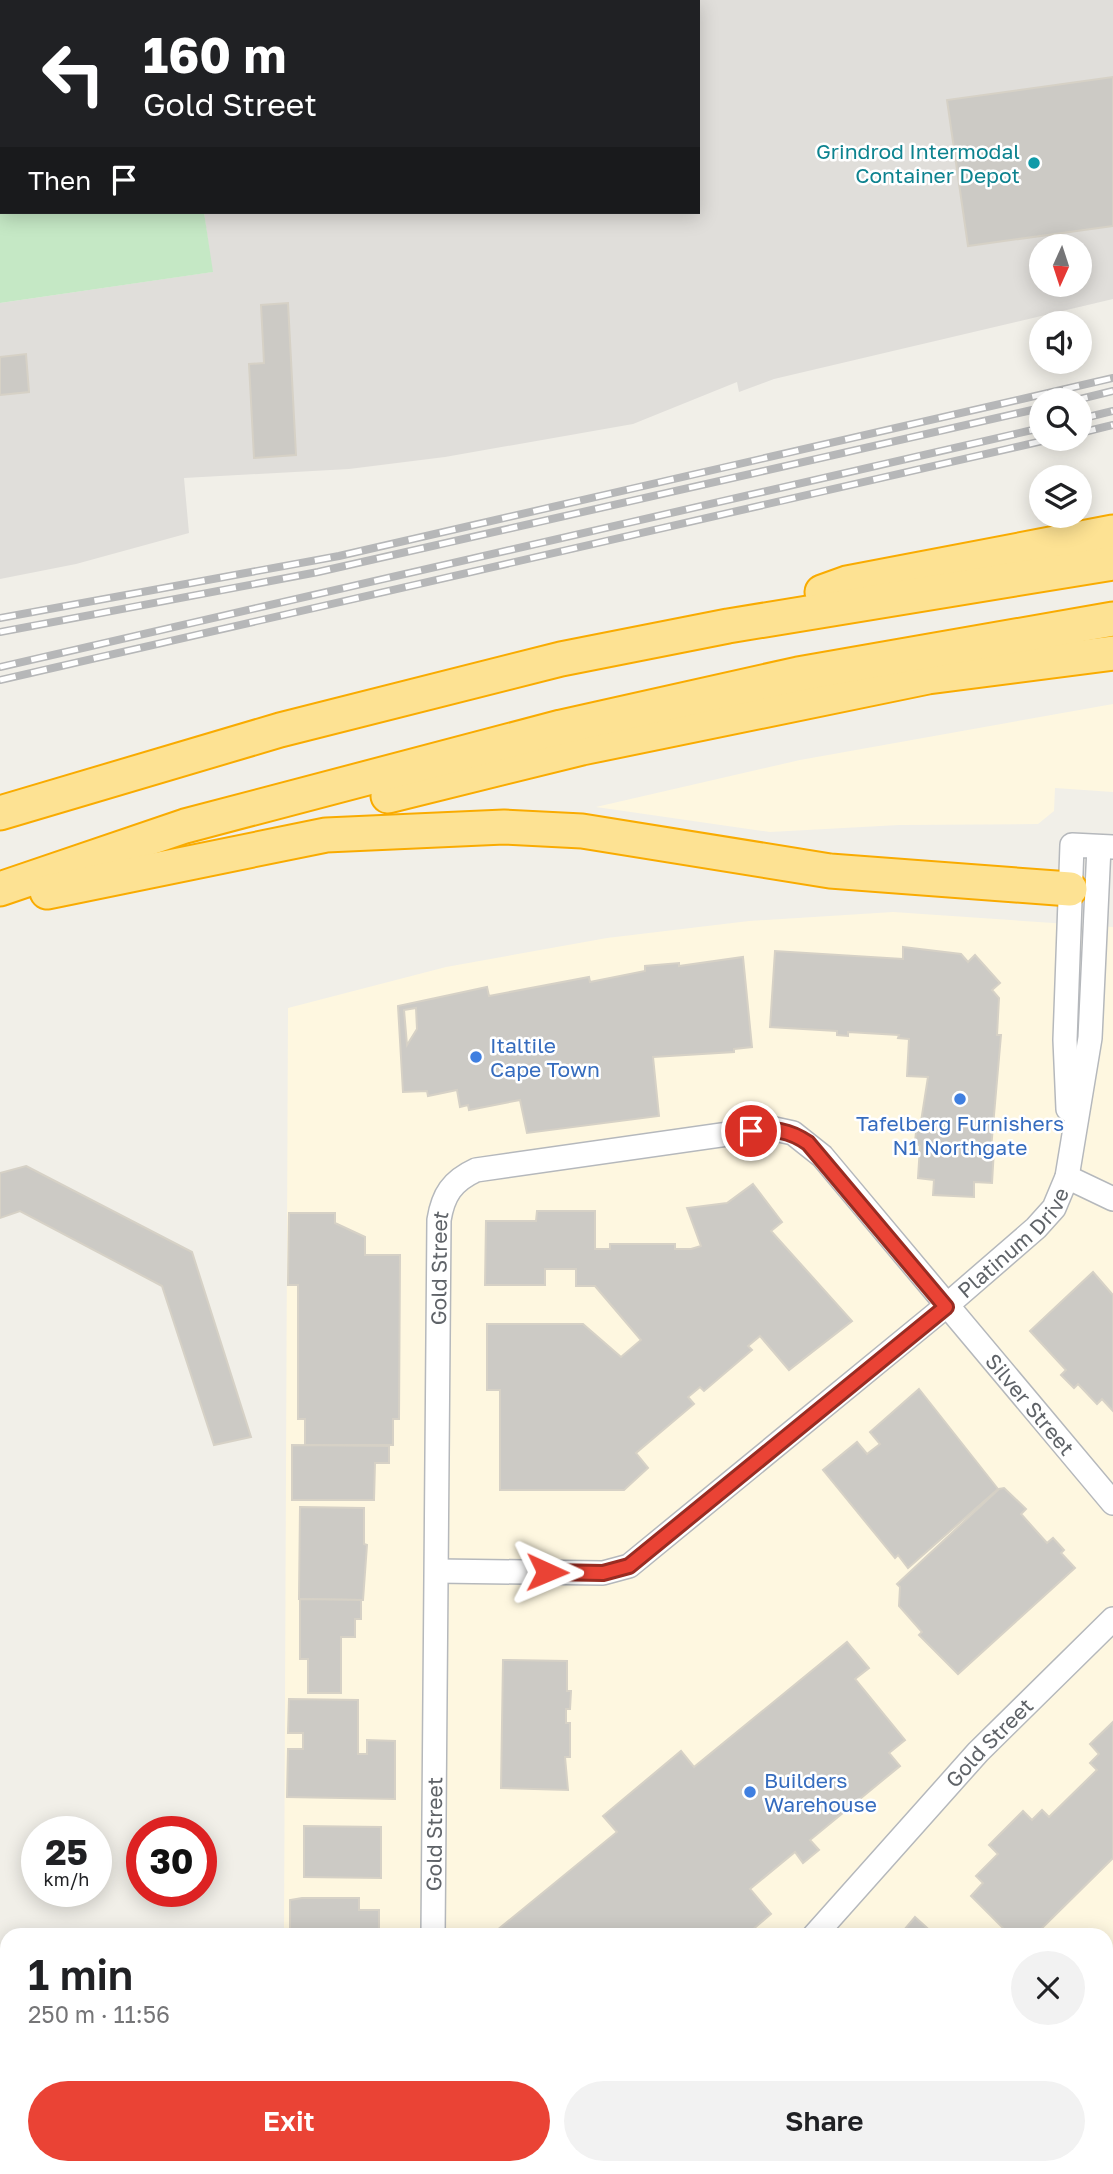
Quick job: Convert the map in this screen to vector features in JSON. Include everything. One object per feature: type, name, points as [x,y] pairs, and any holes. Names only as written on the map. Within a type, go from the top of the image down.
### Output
[{"type":"highway","points":[[728,626],[847,583],[1113,532]]},
{"type":"highway","points":[[0,813],[298,725],[561,659],[728,626],[1113,564]]},
{"type":"highway","points":[[0,889],[185,826],[587,721],[798,674],[1113,619]]},
{"type":"highway","points":[[185,826],[340,808],[582,748],[928,677],[1113,653]]},
{"type":"highway","points":[[0,901],[326,835],[504,827],[582,831],[830,871],[1093,890]]},
{"type":"street","name":"Platinum Drive","points":[[437,1570],[603,1573],[629,1566],[946,1307],[1036,1228],[1054,1208],[1067,1177],[1070,1154],[1065,1040],[1093,890],[1106,847],[1072,845],[1093,890]]},
{"type":"street","name":"Gold Street","points":[[433,1928],[439,1220],[442,1202],[460,1178],[476,1170],[770,1128],[793,1133],[822,1156],[946,1307]]},
{"type":"street","points":[[1067,1177],[1113,1199]]},
{"type":"street","name":"Silver Street","points":[[946,1307],[1113,1503]]},
{"type":"street","name":"Gold Street","points":[[821,1928],[892,1844],[978,1752],[1113,1619]]},
{"type":"shaded area","points":[[700,0],[1113,0],[1113,299],[1062,311],[1029,311],[1029,319],[774,379],[739,392],[737,382],[633,424],[445,457],[349,469],[184,478],[189,533],[76,564],[0,579],[0,303],[212,272],[204,214],[700,214]]},
{"type":"shaded area","points":[[1113,704],[1113,792],[1055,788],[1054,811],[1038,824],[899,825],[770,832],[596,807],[800,760]]},
{"type":"shaded area","points":[[893,912],[1113,927],[1113,1928],[284,1928],[288,1008],[446,967],[607,938],[749,921]]},
{"type":"green space","points":[[0,214],[204,214],[213,272],[0,303]]},
{"type":"building","name":"Grindrod Intermodal Container Depot","points":[[1113,77],[1113,226],[1055,234],[1029,234],[1029,238],[968,246],[947,100]]},
{"type":"building","points":[[288,303],[296,455],[254,458],[249,364],[264,363],[261,305]]},
{"type":"building","points":[[26,354],[29,392],[0,395],[0,357]]},
{"type":"building","points":[[903,947],[961,954],[968,962],[975,955],[1000,983],[992,990],[999,998],[997,1035],[1001,1035],[991,1149],[994,1149],[992,1183],[974,1182],[974,1197],[933,1195],[934,1180],[918,1178],[920,1146],[915,1142],[916,1132],[920,1128],[928,1077],[907,1076],[909,1039],[898,1038],[899,1035],[848,1032],[848,1036],[837,1035],[837,1031],[770,1027],[775,951],[903,959]]},
{"type":"building","points":[[743,957],[752,1047],[734,1049],[734,1052],[653,1057],[659,1116],[527,1133],[520,1100],[469,1110],[468,1105],[460,1107],[457,1090],[428,1096],[427,1091],[403,1092],[398,1006],[487,987],[489,996],[589,977],[590,982],[645,971],[645,966],[679,963],[679,966]],"holes":[[[416,1008],[417,1029],[407,1045],[404,1010]]]},
{"type":"building","points":[[26,1166],[192,1252],[251,1437],[214,1445],[162,1286],[20,1211],[0,1218],[0,1173]]},
{"type":"building","points":[[753,1184],[782,1222],[771,1231],[852,1321],[789,1370],[760,1336],[748,1346],[752,1350],[704,1391],[700,1387],[688,1397],[694,1404],[636,1453],[648,1468],[624,1490],[500,1490],[500,1390],[487,1390],[487,1324],[583,1324],[621,1357],[641,1340],[595,1286],[576,1286],[576,1269],[545,1269],[545,1285],[485,1285],[486,1221],[536,1221],[537,1211],[595,1211],[595,1249],[610,1249],[610,1244],[675,1244],[675,1249],[691,1249],[701,1246],[687,1208],[727,1203]]},
{"type":"building","points":[[289,1213],[335,1213],[335,1223],[365,1237],[365,1255],[400,1255],[399,1419],[393,1419],[393,1445],[305,1445],[305,1419],[298,1419],[298,1285],[288,1285]]},
{"type":"building","points":[[1093,1272],[1113,1295],[1113,1411],[1102,1399],[1097,1404],[1078,1384],[1074,1388],[1061,1375],[1066,1370],[1030,1331]]},
{"type":"building","points":[[919,1389],[998,1489],[908,1568],[898,1555],[895,1558],[823,1470],[857,1442],[867,1454],[880,1444],[870,1432]]},
{"type":"building","points":[[292,1445],[389,1446],[389,1463],[375,1463],[374,1500],[292,1500]]},
{"type":"building","points":[[1004,1488],[1026,1509],[1021,1514],[1047,1543],[1053,1538],[1064,1550],[1061,1553],[1075,1568],[958,1674],[919,1635],[922,1632],[899,1606],[900,1587],[897,1584],[999,1489]]},
{"type":"building","points":[[300,1507],[364,1508],[364,1544],[367,1545],[363,1600],[299,1599]]},
{"type":"building","points":[[300,1599],[361,1600],[361,1619],[355,1619],[355,1637],[341,1637],[341,1693],[308,1693],[308,1659],[300,1659]]},
{"type":"building","name":"Builders Warehouse","points":[[847,1642],[869,1668],[855,1679],[905,1740],[889,1753],[900,1766],[810,1840],[819,1850],[803,1863],[795,1852],[750,1889],[771,1914],[754,1928],[500,1928],[617,1832],[603,1816],[681,1751],[694,1767]]},
{"type":"building","points":[[503,1660],[567,1661],[567,1691],[571,1691],[570,1709],[566,1709],[566,1723],[570,1723],[570,1757],[565,1757],[568,1790],[501,1788]]},
{"type":"building","points":[[289,1699],[358,1700],[358,1754],[367,1754],[367,1740],[395,1741],[395,1799],[287,1797],[288,1749],[303,1749],[303,1733],[288,1733]]},
{"type":"building","points":[[1113,1722],[1113,1858],[1042,1928],[1003,1928],[971,1896],[983,1883],[976,1876],[998,1854],[989,1845],[1023,1811],[1032,1820],[1042,1810],[1049,1817],[1097,1770],[1090,1763],[1099,1754],[1090,1744]]},
{"type":"building","points":[[304,1826],[381,1827],[381,1878],[304,1877]]},
{"type":"building","points":[[359,1898],[359,1910],[379,1910],[379,1928],[290,1928],[290,1900]]},
{"type":"building","points":[[915,1917],[927,1928],[906,1928]]},
{"type":"railway","points":[[0,618],[339,556],[1113,378]]},
{"type":"railway","points":[[1092,396],[1113,391]]},
{"type":"railway","points":[[0,632],[318,572],[1029,411]]},
{"type":"railway","points":[[1092,416],[1113,411]]},
{"type":"railway","points":[[1092,430],[1113,425]]},
{"type":"railway","points":[[0,667],[1029,431]]},
{"type":"railway","points":[[0,680],[1029,444]]},
{"type":"place","name":"Grindrod Intermodal Container Depot","points":[[1034,163]]},
{"type":"place","name":"Italtile Cape Town","points":[[476,1057]]},
{"type":"place","name":"Tafelberg Furnishers N1 Northgate","points":[[960,1099]]},
{"type":"place","name":"Builders Warehouse","points":[[750,1792]]},
{"type":"route","points":[[547,1572],[603,1573],[629,1566],[650,1552],[946,1307],[822,1156],[808,1143],[793,1133],[770,1128],[751,1131]]}]
